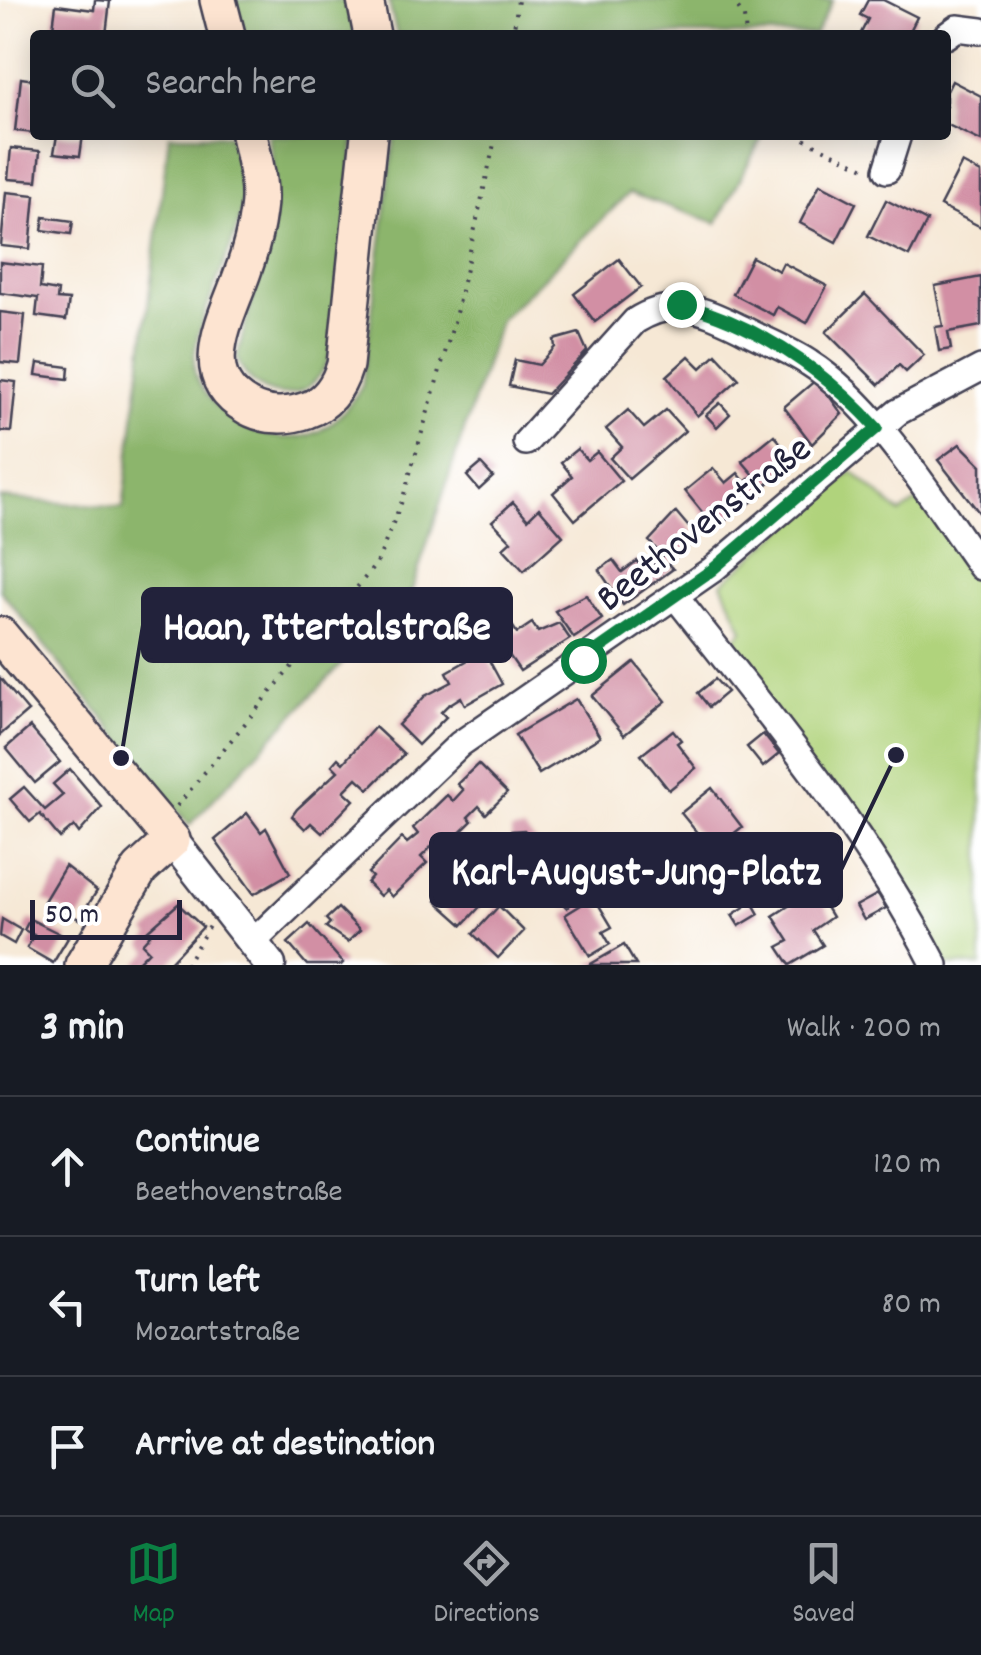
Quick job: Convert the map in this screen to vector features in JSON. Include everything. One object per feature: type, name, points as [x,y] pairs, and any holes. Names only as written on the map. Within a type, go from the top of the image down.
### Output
[{"type":"main road","points":[[218,0],[226,30]]},
{"type":"main road","points":[[366,0],[371,30]]},
{"type":"main road","points":[[251,140],[259,207],[248,260],[221,325],[216,362],[220,379],[237,400],[268,415],[290,415],[320,404],[340,380],[345,365],[368,140]]},
{"type":"main road","points":[[0,635],[166,832],[84,965]]},
{"type":"street","points":[[951,32],[957,28],[981,30]]},
{"type":"street","points":[[887,170],[896,140]]},
{"type":"street","points":[[526,442],[635,321],[658,307],[681,304],[705,310],[810,363],[877,428],[981,567]]},
{"type":"street","name":"Beethovenstraße","points":[[261,954],[460,744],[676,598],[877,428],[926,394],[981,368]]},
{"type":"street","points":[[676,598],[800,754],[873,860],[935,965]]},
{"type":"street","points":[[166,832],[261,954]]},
{"type":"path","points":[[515,30],[518,0]]},
{"type":"path","points":[[732,0],[744,16],[745,30]]},
{"type":"path","points":[[166,832],[378,563],[402,500],[454,322],[495,140]]},
{"type":"path","points":[[805,140],[858,168],[887,170]]},
{"type":"path","points":[[186,965],[206,930],[227,911]]},
{"type":"green space","points":[[234,0],[349,0],[354,30],[243,30]]},
{"type":"green space","points":[[388,0],[833,0],[818,30],[396,30]]},
{"type":"green space","points":[[168,140],[230,140],[242,186],[239,222],[198,335],[197,379],[212,402],[234,421],[261,433],[290,438],[320,431],[343,412],[362,386],[394,140],[760,140],[717,223],[629,193],[500,320],[412,590],[189,825],[0,590],[0,498],[123,508]]},
{"type":"green space","points":[[269,140],[355,140],[342,290],[332,347],[315,381],[291,394],[278,394],[254,383],[237,359],[271,222],[273,166]]},
{"type":"green space","points":[[852,471],[900,513],[920,500],[981,578],[981,965],[943,965],[727,647],[743,630],[722,583]]},
{"type":"building","points":[[95,0],[110,1],[107,30],[53,30],[56,5],[94,10]]},
{"type":"building","points":[[868,0],[883,0],[917,17],[910,30],[862,30],[868,19],[860,15]]},
{"type":"building","points":[[21,78],[30,79],[30,132],[15,131]]},
{"type":"building","points":[[951,83],[981,96],[981,141],[951,126]]},
{"type":"building","points":[[56,140],[82,140],[80,156],[54,153]]},
{"type":"building","points":[[11,148],[40,151],[37,181],[8,179]]},
{"type":"building","points":[[962,163],[981,173],[981,227],[940,206]]},
{"type":"building","points":[[820,184],[856,203],[836,242],[800,223]]},
{"type":"building","points":[[6,192],[35,195],[30,249],[1,246]]},
{"type":"building","points":[[886,200],[927,221],[909,256],[868,236]]},
{"type":"building","points":[[44,217],[73,221],[71,234],[42,230]]},
{"type":"building","points":[[752,257],[779,271],[783,263],[827,286],[807,323],[777,307],[773,315],[733,294]]},
{"type":"building","points":[[619,259],[641,287],[595,322],[574,294]]},
{"type":"building","points":[[0,262],[42,267],[40,288],[58,291],[57,299],[69,300],[66,320],[36,316],[38,298],[0,293]]},
{"type":"building","points":[[981,277],[981,326],[948,332],[951,349],[939,351],[935,327],[943,326],[935,286]]},
{"type":"building","points":[[865,294],[924,355],[906,372],[899,365],[879,385],[826,332]]},
{"type":"building","points":[[0,312],[25,315],[20,364],[0,362]]},
{"type":"building","points":[[579,333],[587,351],[547,394],[509,386],[515,360],[539,365],[555,347],[554,340]]},
{"type":"building","points":[[716,354],[739,379],[697,416],[667,376],[689,356],[701,368]]},
{"type":"building","points":[[38,363],[69,367],[68,379],[36,375]]},
{"type":"building","points":[[817,379],[842,414],[812,444],[784,407]]},
{"type":"building","points":[[0,380],[16,382],[11,432],[0,431]]},
{"type":"building","points":[[720,403],[730,414],[717,427],[706,415]]},
{"type":"building","points":[[628,410],[644,428],[666,410],[685,431],[629,479],[610,458],[622,447],[606,429]]},
{"type":"building","points":[[774,435],[795,460],[764,487],[767,491],[715,528],[685,491],[713,468],[726,483],[738,473],[745,482],[754,475],[742,461]]},
{"type":"building","points":[[960,444],[981,465],[981,515],[938,460]]},
{"type":"building","points":[[577,449],[587,460],[597,452],[621,481],[575,520],[553,493],[572,476],[561,462]]},
{"type":"building","points":[[481,464],[493,477],[479,490],[467,476]]},
{"type":"building","points":[[513,502],[528,519],[539,508],[563,536],[524,571],[503,548],[511,541],[492,521]]},
{"type":"building","points":[[676,512],[698,538],[668,564],[673,569],[623,605],[599,570],[613,560],[622,572],[637,561],[641,568],[653,564],[662,556],[649,541]]},
{"type":"building","points":[[586,595],[602,619],[574,638],[555,611]]},
{"type":"building","points":[[504,613],[517,633],[532,623],[538,632],[559,623],[570,639],[520,671],[488,625]]},
{"type":"building","points":[[484,651],[502,684],[465,705],[461,697],[447,706],[441,712],[446,717],[418,745],[398,725],[425,696],[452,682],[447,672]]},
{"type":"building","points":[[634,662],[666,701],[624,735],[592,696]]},
{"type":"building","points":[[0,678],[28,711],[0,735]]},
{"type":"building","points":[[715,679],[727,692],[709,707],[698,693]]},
{"type":"building","points":[[576,699],[600,737],[539,774],[515,735]]},
{"type":"building","points":[[30,727],[60,762],[35,783],[6,748]]},
{"type":"building","points":[[375,727],[404,754],[369,789],[357,778],[344,791],[354,800],[322,833],[311,823],[305,829],[292,816],[338,771],[332,765],[338,758],[343,763]]},
{"type":"building","points":[[673,730],[681,740],[677,743],[696,768],[669,790],[641,755]]},
{"type":"building","points":[[763,734],[779,754],[763,767],[747,747]]},
{"type":"building","points":[[478,764],[507,793],[486,814],[479,806],[468,817],[472,821],[438,854],[431,847],[421,857],[427,863],[392,897],[386,890],[380,896],[367,883],[372,877],[368,873],[402,838],[407,843],[418,834],[413,828],[447,795],[453,801],[463,790],[457,784]]},
{"type":"building","points":[[70,769],[102,807],[79,833],[74,826],[60,838],[40,814],[30,822],[10,799],[24,787],[45,810],[63,795],[53,784]]},
{"type":"building","points":[[712,788],[742,827],[712,851],[681,813]]},
{"type":"building","points":[[247,813],[261,832],[266,828],[290,873],[254,894],[215,840]]},
{"type":"building","points":[[524,830],[559,864],[568,856],[580,867],[572,875],[586,889],[567,908],[542,883],[532,893],[495,857],[511,840],[511,831]]},
{"type":"building","points":[[65,866],[97,891],[79,919],[44,901]]},
{"type":"building","points":[[460,875],[487,899],[463,925],[436,901]]},
{"type":"building","points":[[815,889],[832,917],[813,930],[823,945],[790,965],[778,947],[789,941],[773,916]]},
{"type":"building","points":[[878,894],[886,908],[864,920],[856,906]]},
{"type":"building","points":[[594,897],[612,927],[603,932],[610,944],[590,956],[565,915]]},
{"type":"building","points":[[752,902],[759,914],[739,926],[732,915]]},
{"type":"building","points":[[178,904],[203,927],[167,965],[135,965],[149,951],[142,944],[150,935],[146,932]]},
{"type":"building","points":[[499,906],[524,931],[498,958],[473,934]]},
{"type":"building","points":[[338,908],[360,930],[348,942],[326,927],[330,923],[326,919]]},
{"type":"building","points":[[2,919],[21,930],[14,944],[0,936]]},
{"type":"building","points":[[30,919],[68,938],[53,963],[27,948],[34,935],[24,930]]},
{"type":"building","points":[[309,924],[341,965],[307,965],[288,943]]},
{"type":"building","points":[[624,945],[636,965],[589,965]]},
{"type":"place","name":"Karl-August-Jung-Platz","points":[[896,755]]},
{"type":"place","name":"Haan, Ittertalstraße","points":[[121,758]]},
{"type":"route","points":[[583,660],[712,570],[877,428],[810,363],[705,310],[681,304]]}]
